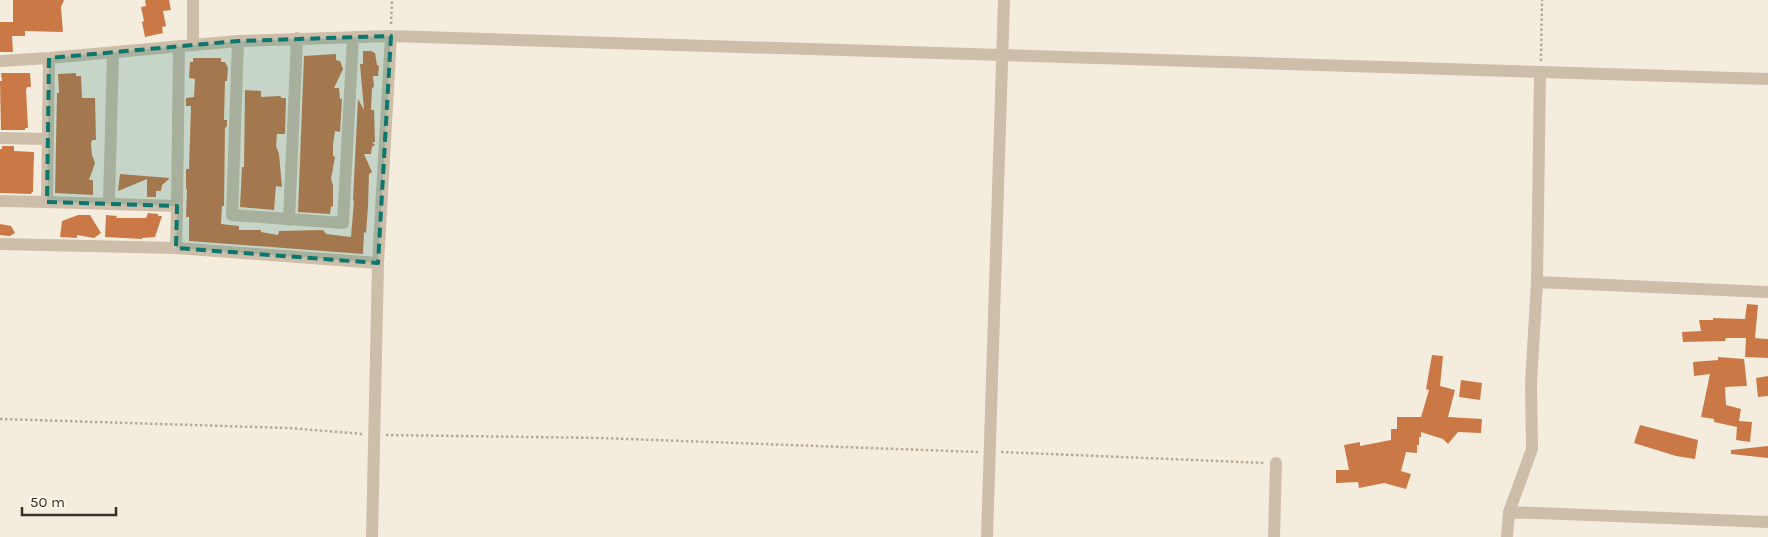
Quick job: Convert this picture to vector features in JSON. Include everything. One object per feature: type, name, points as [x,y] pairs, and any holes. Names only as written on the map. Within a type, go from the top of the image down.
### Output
[{"type":"street","points":[[193,0],[193,45]]},
{"type":"street","points":[[986,537],[1004,0]]},
{"type":"street","points":[[372,537],[378,263],[391,36]]},
{"type":"street","points":[[0,61],[238,41],[391,36],[1768,79]]},
{"type":"street","points":[[238,41],[232,215],[343,223],[353,37]]},
{"type":"street","points":[[289,220],[297,38]]},
{"type":"street","points":[[176,248],[179,46]]},
{"type":"street","points":[[109,203],[113,52]]},
{"type":"street","points":[[47,202],[49,58]]},
{"type":"street","points":[[1507,537],[1509,512],[1532,449],[1531,383],[1537,282],[1540,72]]},
{"type":"street","points":[[0,138],[47,139]]},
{"type":"street","points":[[0,201],[176,206]]},
{"type":"street","points":[[0,244],[176,248],[378,263]]},
{"type":"street","points":[[1537,282],[1768,292]]},
{"type":"street","points":[[1274,537],[1276,463]]},
{"type":"street","points":[[1509,512],[1768,522]]},
{"type":"path","points":[[391,36],[392,0]]},
{"type":"path","points":[[1540,72],[1542,0]]},
{"type":"path","points":[[0,419],[289,428],[374,434],[602,438],[1276,463]]},
{"type":"highlighted area","points":[[391,36],[378,263],[176,248],[177,206],[47,202],[49,58],[238,41]]},
{"type":"building","points":[[13,0],[64,0],[61,7],[63,32],[25,31],[25,36],[12,36],[13,52],[0,52],[0,22],[13,22]]},
{"type":"building","points":[[145,0],[169,0],[171,10],[163,11],[166,26],[162,27],[163,33],[145,37],[141,7],[146,6]]},
{"type":"building","points":[[363,51],[375,53],[377,65],[379,66],[378,76],[373,76],[374,87],[372,88],[371,110],[374,110],[375,142],[372,142],[375,145],[372,147],[371,154],[364,154],[372,172],[369,174],[363,254],[189,241],[189,217],[186,217],[186,169],[189,169],[191,106],[186,106],[186,98],[194,97],[195,79],[189,78],[190,62],[193,62],[193,58],[221,58],[221,62],[225,62],[228,68],[227,81],[225,81],[224,120],[227,120],[227,126],[225,128],[224,206],[222,206],[221,224],[239,226],[239,230],[261,230],[261,232],[278,235],[279,231],[323,230],[326,234],[351,237],[358,99],[364,110],[360,64],[363,64]]},
{"type":"building","points":[[336,54],[336,60],[340,61],[343,69],[334,88],[339,88],[340,99],[342,99],[340,132],[335,131],[333,145],[333,156],[335,157],[331,179],[333,185],[333,207],[331,206],[330,214],[298,212],[304,56]]},
{"type":"building","points":[[1,73],[30,73],[31,87],[27,87],[26,90],[28,128],[25,128],[25,130],[1,130]]},
{"type":"building","points":[[76,73],[76,76],[81,76],[82,98],[95,98],[96,140],[92,140],[91,144],[95,163],[89,180],[93,180],[93,195],[55,193],[58,74]]},
{"type":"building","points":[[245,90],[261,91],[261,97],[280,96],[286,98],[285,134],[277,134],[276,146],[279,154],[282,187],[276,186],[274,210],[240,207],[242,167],[244,167]]},
{"type":"building","points":[[2,146],[14,146],[14,151],[34,152],[33,192],[31,194],[0,193],[0,149],[2,149]]},
{"type":"building","points":[[120,174],[169,179],[162,185],[161,191],[156,191],[156,197],[147,197],[147,179],[118,191]]},
{"type":"building","points":[[148,213],[162,216],[155,237],[142,239],[105,237],[106,215],[117,216],[116,218],[146,218]]},
{"type":"building","points":[[78,215],[90,215],[101,233],[94,238],[77,235],[77,238],[60,237],[62,221]]},
{"type":"building","points":[[0,224],[11,226],[15,233],[10,236],[0,235]]},
{"type":"building","points":[[1747,304],[1758,305],[1755,338],[1753,338],[1768,339],[1768,358],[1745,357],[1746,338],[1726,338],[1725,341],[1683,342],[1682,332],[1701,331],[1699,320],[1713,320],[1713,318],[1745,319]]},
{"type":"building","points":[[1432,355],[1443,356],[1440,386],[1455,390],[1448,417],[1482,419],[1481,433],[1458,432],[1448,444],[1443,439],[1421,432],[1417,453],[1406,452],[1401,471],[1411,474],[1406,489],[1384,483],[1359,488],[1358,482],[1336,483],[1336,470],[1349,470],[1344,445],[1360,442],[1360,446],[1391,440],[1391,429],[1397,429],[1397,417],[1421,417],[1429,390],[1426,389]]},
{"type":"building","points":[[1718,357],[1744,359],[1747,386],[1725,387],[1726,405],[1741,409],[1739,421],[1752,422],[1750,442],[1736,440],[1737,427],[1714,422],[1714,419],[1701,417],[1710,374],[1694,376],[1693,362],[1718,360]]},
{"type":"building","points":[[1768,376],[1768,396],[1758,397],[1756,378]]},
{"type":"building","points":[[1461,380],[1482,383],[1480,400],[1459,397]]},
{"type":"building","points":[[1640,425],[1698,440],[1695,459],[1676,456],[1634,443]]},
{"type":"building","points":[[1768,446],[1768,458],[1731,454],[1731,450]]}]
